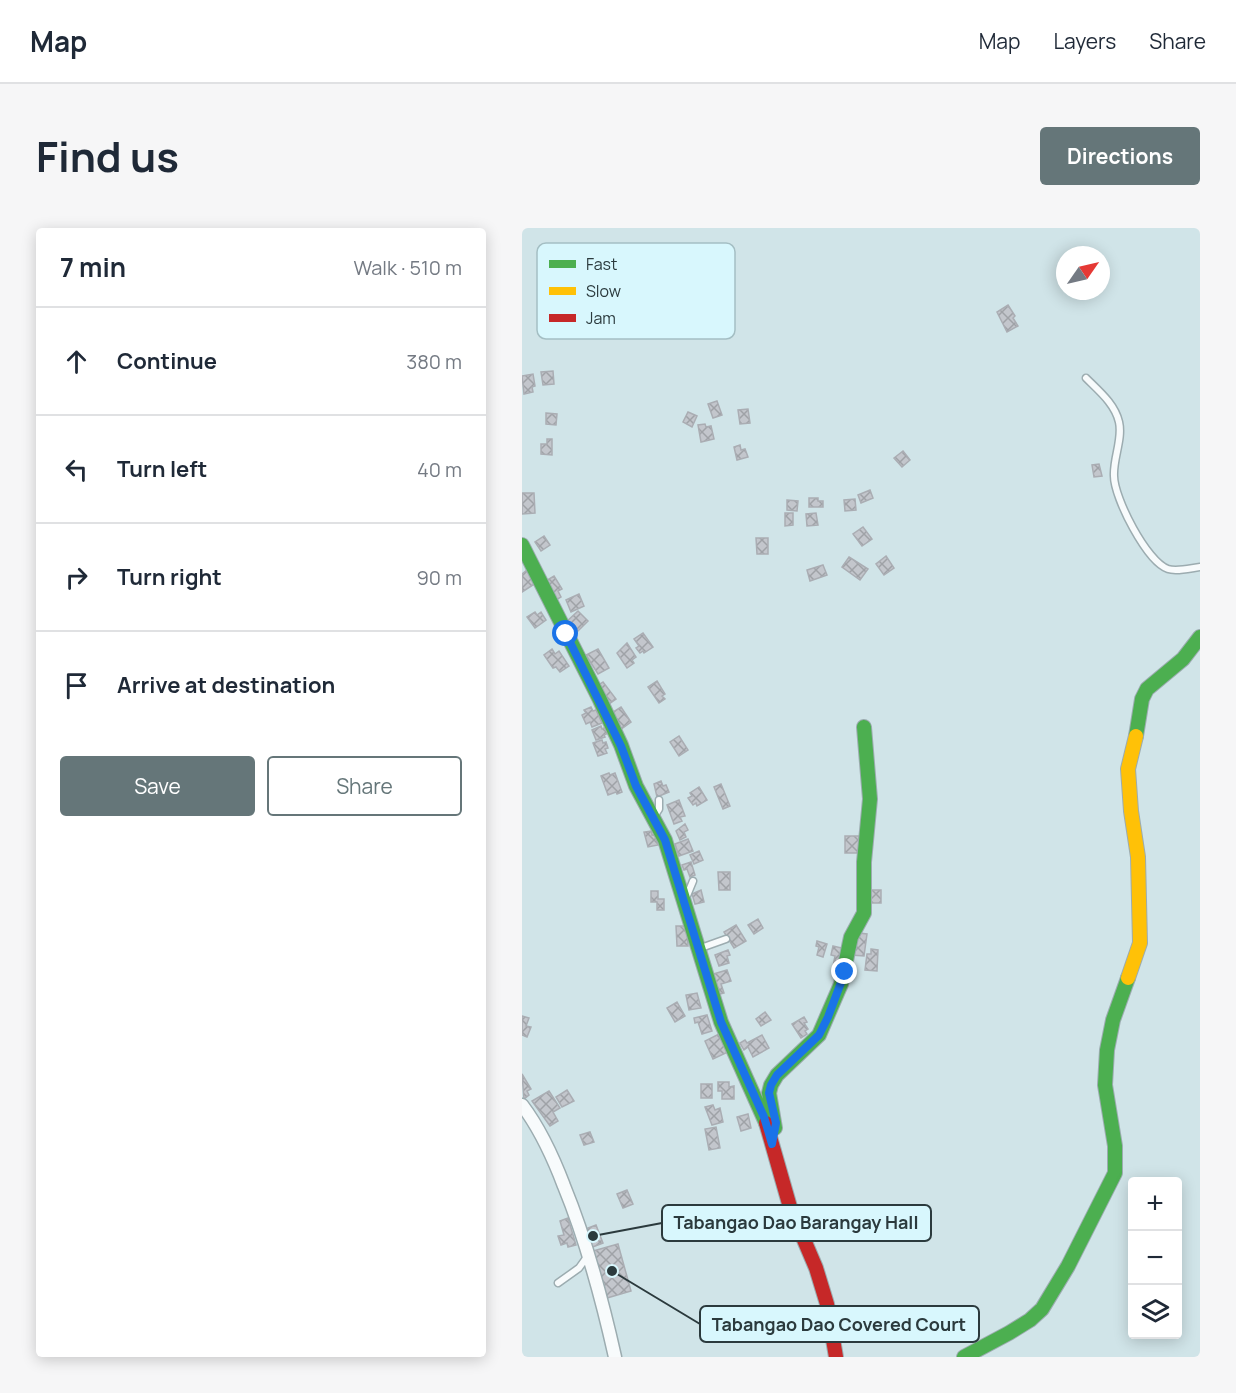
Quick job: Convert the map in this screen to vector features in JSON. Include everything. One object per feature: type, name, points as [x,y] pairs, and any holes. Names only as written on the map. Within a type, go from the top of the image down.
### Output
[{"type":"street","points":[[522,545],[600,700],[636,786],[665,840],[721,1022],[764,1117],[790,1207],[816,1268],[827,1305],[837,1357]]},
{"type":"street","points":[[964,1357],[1010,1333],[1042,1309],[1068,1266],[1115,1173],[1115,1146],[1105,1086],[1107,1050],[1113,1020],[1140,943],[1138,856],[1131,811],[1128,769],[1138,730],[1142,699],[1147,689],[1184,659],[1200,637]]},
{"type":"street","points":[[772,1144],[776,1123],[769,1093],[771,1085],[777,1075],[819,1035],[841,984],[851,937],[864,913],[864,862],[870,799],[864,727]]},
{"type":"street","points":[[522,1105],[547,1144],[589,1253],[615,1357]]},
{"type":"lane","points":[[1086,378],[1112,405],[1119,421],[1120,429],[1113,475],[1115,492],[1138,537],[1160,564],[1168,569],[1200,567]]},
{"type":"lane","points":[[653,818],[658,809],[659,800]]},
{"type":"lane","points":[[684,902],[693,881]]},
{"type":"lane","points":[[698,950],[726,939]]},
{"type":"lane","points":[[558,1283],[579,1268],[589,1253]]},
{"type":"building","points":[[1008,305],[1018,326],[1007,332],[997,312]]},
{"type":"building","points":[[553,371],[554,384],[543,385],[541,372]]},
{"type":"building","points":[[533,374],[535,386],[532,387],[533,392],[524,394],[522,376]]},
{"type":"building","points":[[717,401],[722,415],[713,418],[708,404]]},
{"type":"building","points":[[748,409],[750,423],[740,424],[738,410]]},
{"type":"building","points":[[688,412],[697,416],[692,427],[683,422]]},
{"type":"building","points":[[546,413],[557,414],[556,425],[546,424]]},
{"type":"building","points":[[705,424],[706,427],[711,426],[714,439],[701,442],[698,425]]},
{"type":"building","points":[[547,439],[552,439],[552,455],[541,454],[541,444],[547,444]]},
{"type":"building","points":[[740,445],[741,450],[745,449],[748,457],[737,460],[734,447]]},
{"type":"building","points":[[903,451],[910,460],[902,467],[894,458]]},
{"type":"building","points":[[1099,464],[1102,476],[1094,477],[1092,465]]},
{"type":"building","points":[[870,490],[873,498],[861,503],[858,495]]},
{"type":"building","points":[[522,493],[534,493],[535,513],[522,514]]},
{"type":"building","points":[[809,498],[818,498],[818,501],[823,501],[823,507],[809,507]]},
{"type":"building","points":[[855,499],[856,510],[845,511],[844,500]]},
{"type":"building","points":[[787,500],[798,501],[797,511],[787,510]]},
{"type":"building","points":[[785,513],[793,513],[793,525],[785,526]]},
{"type":"building","points":[[816,513],[818,525],[807,526],[806,514]]},
{"type":"building","points":[[863,527],[872,539],[862,546],[853,534]]},
{"type":"building","points":[[544,536],[550,545],[541,551],[535,542]]},
{"type":"building","points":[[756,538],[768,538],[768,554],[757,554]]},
{"type":"building","points":[[886,556],[894,568],[884,575],[876,564]]},
{"type":"building","points":[[849,557],[868,569],[860,580],[842,567]]},
{"type":"building","points":[[823,565],[827,575],[810,581],[807,570]]},
{"type":"building","points":[[527,570],[536,583],[522,592],[522,574]]},
{"type":"building","points":[[554,576],[562,589],[558,591],[561,597],[556,600],[544,582]]},
{"type":"building","points":[[579,594],[584,606],[571,612],[566,600]]},
{"type":"building","points":[[578,611],[588,621],[575,634],[565,623]]},
{"type":"building","points":[[535,612],[537,615],[541,612],[546,620],[535,628],[527,617]]},
{"type":"building","points":[[643,633],[653,647],[640,653],[636,648],[639,646],[634,639]]},
{"type":"building","points":[[627,643],[636,657],[632,660],[634,663],[627,668],[617,653]]},
{"type":"building","points":[[552,649],[555,654],[559,651],[569,666],[560,672],[556,667],[553,668],[544,655]]},
{"type":"building","points":[[598,649],[609,668],[598,674],[586,655]]},
{"type":"building","points":[[657,681],[665,694],[662,696],[665,699],[659,703],[648,687]]},
{"type":"building","points":[[603,682],[616,699],[606,706],[597,686]]},
{"type":"building","points":[[591,707],[593,711],[596,710],[602,723],[592,727],[590,722],[586,724],[582,715],[586,713],[584,710]]},
{"type":"building","points":[[621,707],[631,722],[620,730],[610,714]]},
{"type":"building","points":[[601,726],[602,729],[606,727],[608,733],[604,735],[605,737],[596,740],[592,730]]},
{"type":"building","points":[[679,736],[688,750],[679,756],[670,742]]},
{"type":"building","points":[[602,740],[603,743],[606,742],[607,753],[598,756],[593,743]]},
{"type":"building","points":[[609,773],[610,775],[615,773],[622,792],[608,795],[601,776]]},
{"type":"building","points":[[661,781],[669,792],[657,797],[654,784]]},
{"type":"building","points":[[721,784],[730,806],[723,809],[714,787]]},
{"type":"building","points":[[699,787],[707,800],[697,806],[696,803],[693,805],[688,798],[692,796],[690,793]]},
{"type":"building","points":[[679,800],[685,816],[680,817],[682,821],[674,824],[667,805]]},
{"type":"building","points":[[685,824],[688,830],[684,832],[686,837],[680,840],[676,831]]},
{"type":"building","points":[[651,831],[652,835],[655,834],[658,845],[648,847],[644,832]]},
{"type":"building","points":[[845,836],[859,836],[859,853],[845,853]]},
{"type":"building","points":[[688,839],[693,851],[679,856],[675,844]]},
{"type":"building","points":[[699,851],[703,860],[694,864],[690,855]]},
{"type":"building","points":[[691,862],[695,875],[690,877],[687,869],[684,870],[682,865]]},
{"type":"building","points":[[718,872],[730,872],[730,890],[719,890]]},
{"type":"building","points":[[701,890],[704,902],[695,904],[692,894]]},
{"type":"building","points":[[866,890],[881,890],[881,903],[866,903]]},
{"type":"building","points":[[651,891],[658,891],[658,899],[664,899],[664,910],[657,910],[657,902],[651,902]]},
{"type":"building","points":[[758,919],[763,928],[754,934],[748,925]]},
{"type":"building","points":[[736,925],[746,941],[734,948],[724,932]]},
{"type":"building","points":[[676,926],[687,926],[688,946],[677,946]]},
{"type":"building","points":[[859,933],[867,934],[864,956],[851,955]]},
{"type":"building","points":[[817,941],[827,944],[823,957],[817,955],[819,947],[816,946]]},
{"type":"building","points":[[833,946],[846,949],[845,969],[833,967],[835,956],[831,955]]},
{"type":"building","points":[[871,949],[878,950],[877,971],[865,970],[867,954],[871,954]]},
{"type":"building","points":[[728,950],[729,963],[719,966],[715,955]]},
{"type":"building","points":[[727,970],[731,981],[721,984],[724,993],[716,995],[710,975]]},
{"type":"building","points":[[697,993],[701,1008],[689,1010],[686,995]]},
{"type":"building","points":[[677,1002],[685,1016],[675,1022],[667,1008]]},
{"type":"building","points":[[765,1012],[771,1020],[761,1026],[756,1019]]},
{"type":"building","points":[[707,1015],[712,1031],[702,1034],[694,1018]]},
{"type":"building","points":[[522,1016],[529,1018],[526,1026],[531,1027],[527,1037],[522,1035]]},
{"type":"building","points":[[804,1017],[807,1022],[804,1023],[808,1029],[805,1031],[807,1034],[801,1038],[792,1024]]},
{"type":"building","points":[[719,1034],[728,1052],[713,1059],[705,1041]]},
{"type":"building","points":[[762,1035],[769,1048],[753,1057],[748,1047],[744,1050],[740,1043],[745,1040],[747,1043]]},
{"type":"building","points":[[522,1074],[531,1089],[527,1091],[529,1095],[524,1099]]},
{"type":"building","points":[[718,1082],[729,1082],[729,1087],[734,1086],[734,1099],[722,1099],[722,1091],[718,1091]]},
{"type":"building","points":[[701,1084],[712,1084],[712,1098],[701,1098]]},
{"type":"building","points":[[567,1090],[574,1101],[562,1107],[556,1097]]},
{"type":"building","points":[[549,1091],[560,1108],[553,1112],[558,1121],[550,1126],[532,1101]]},
{"type":"building","points":[[713,1105],[715,1110],[720,1108],[723,1122],[712,1125],[705,1107]]},
{"type":"building","points":[[748,1114],[751,1128],[741,1131],[737,1117]]},
{"type":"building","points":[[716,1127],[720,1148],[709,1150],[705,1129]]},
{"type":"building","points":[[590,1132],[594,1142],[584,1145],[580,1135]]},
{"type":"building","points":[[627,1190],[633,1204],[623,1208],[617,1194]]},
{"type":"building","points":[[568,1218],[576,1245],[568,1247],[567,1243],[561,1245],[558,1236],[564,1235],[560,1221]]},
{"type":"building","points":[[596,1225],[603,1243],[590,1248],[583,1230]]},
{"type":"building","points":[[618,1244],[631,1291],[607,1298],[593,1251]]},
{"type":"traffic: fast","points":[[522,545],[600,700],[621,745],[636,786],[665,840],[721,1022],[766,1123]]},
{"type":"traffic: fast","points":[[1136,736],[1142,699],[1147,689],[1183,659],[1200,637]]},
{"type":"traffic: fast","points":[[775,1128],[769,1093],[771,1085],[777,1075],[819,1035],[841,984],[851,937],[864,913],[864,862],[870,799],[864,727]]},
{"type":"traffic: fast","points":[[964,1357],[1009,1333],[1030,1320],[1042,1309],[1068,1266],[1115,1173],[1115,1146],[1105,1085],[1107,1050],[1113,1020],[1128,978]]},
{"type":"traffic: slow","points":[[1128,978],[1140,943],[1138,857],[1128,769],[1136,736]]},
{"type":"traffic: jam","points":[[766,1123],[790,1207],[816,1268],[827,1304],[836,1357]]},
{"type":"place","name":"Tabangao Dao Barangay Hall","points":[[593,1236]]},
{"type":"place","name":"Tabangao Dao Covered Court","points":[[612,1271]]},
{"type":"route","points":[[566,634],[600,700],[636,786],[665,840],[721,1022],[764,1117],[772,1144],[776,1123],[769,1093],[771,1085],[777,1075],[819,1035],[845,972]]}]
